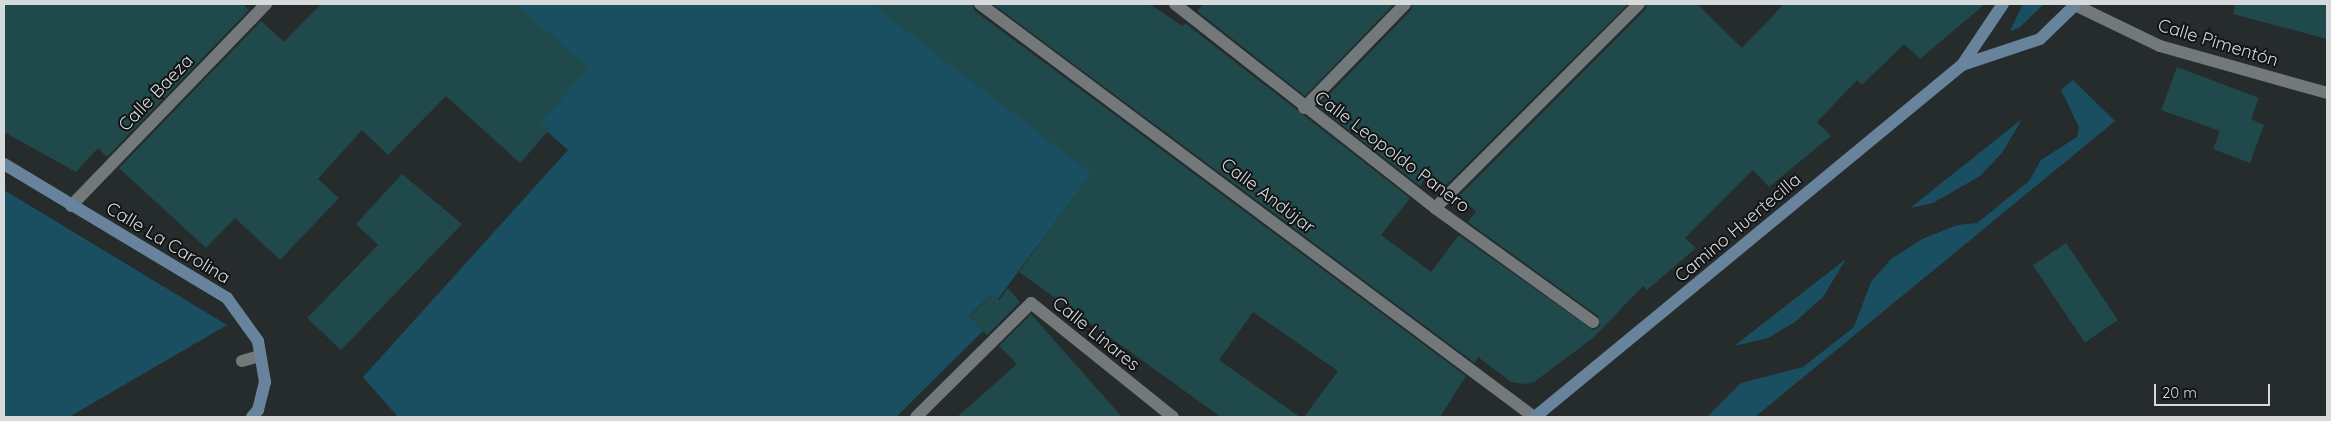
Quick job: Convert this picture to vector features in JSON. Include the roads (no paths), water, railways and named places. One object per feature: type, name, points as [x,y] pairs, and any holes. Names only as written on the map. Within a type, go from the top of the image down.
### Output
[{"type":"street","name":"Calle Baeza","points":[[71,206],[266,4]]},
{"type":"street","name":"Calle Andújar","points":[[980,4],[1535,417]]},
{"type":"street","name":"Calle Leopoldo Panero","points":[[1177,4],[1304,108],[1435,208],[1593,322]]},
{"type":"street","points":[[1304,108],[1405,4]]},
{"type":"street","points":[[1435,208],[1639,4]]},
{"type":"street","points":[[1962,65],[2003,4]]},
{"type":"street","points":[[1962,65],[2040,39],[2076,5]]},
{"type":"street","name":"Calle Pimentón","points":[[2076,5],[2160,46],[2327,93]]},
{"type":"street","name":"Camino Huertecilla","points":[[1535,417],[1962,65]]},
{"type":"street","name":"Calle La Carolina","points":[[4,164],[227,298],[258,341],[265,382],[258,410],[252,417]]},
{"type":"street","name":"Calle Linares","points":[[916,417],[1031,303],[1173,417]]},
{"type":"street","points":[[242,361],[260,356]]}]
